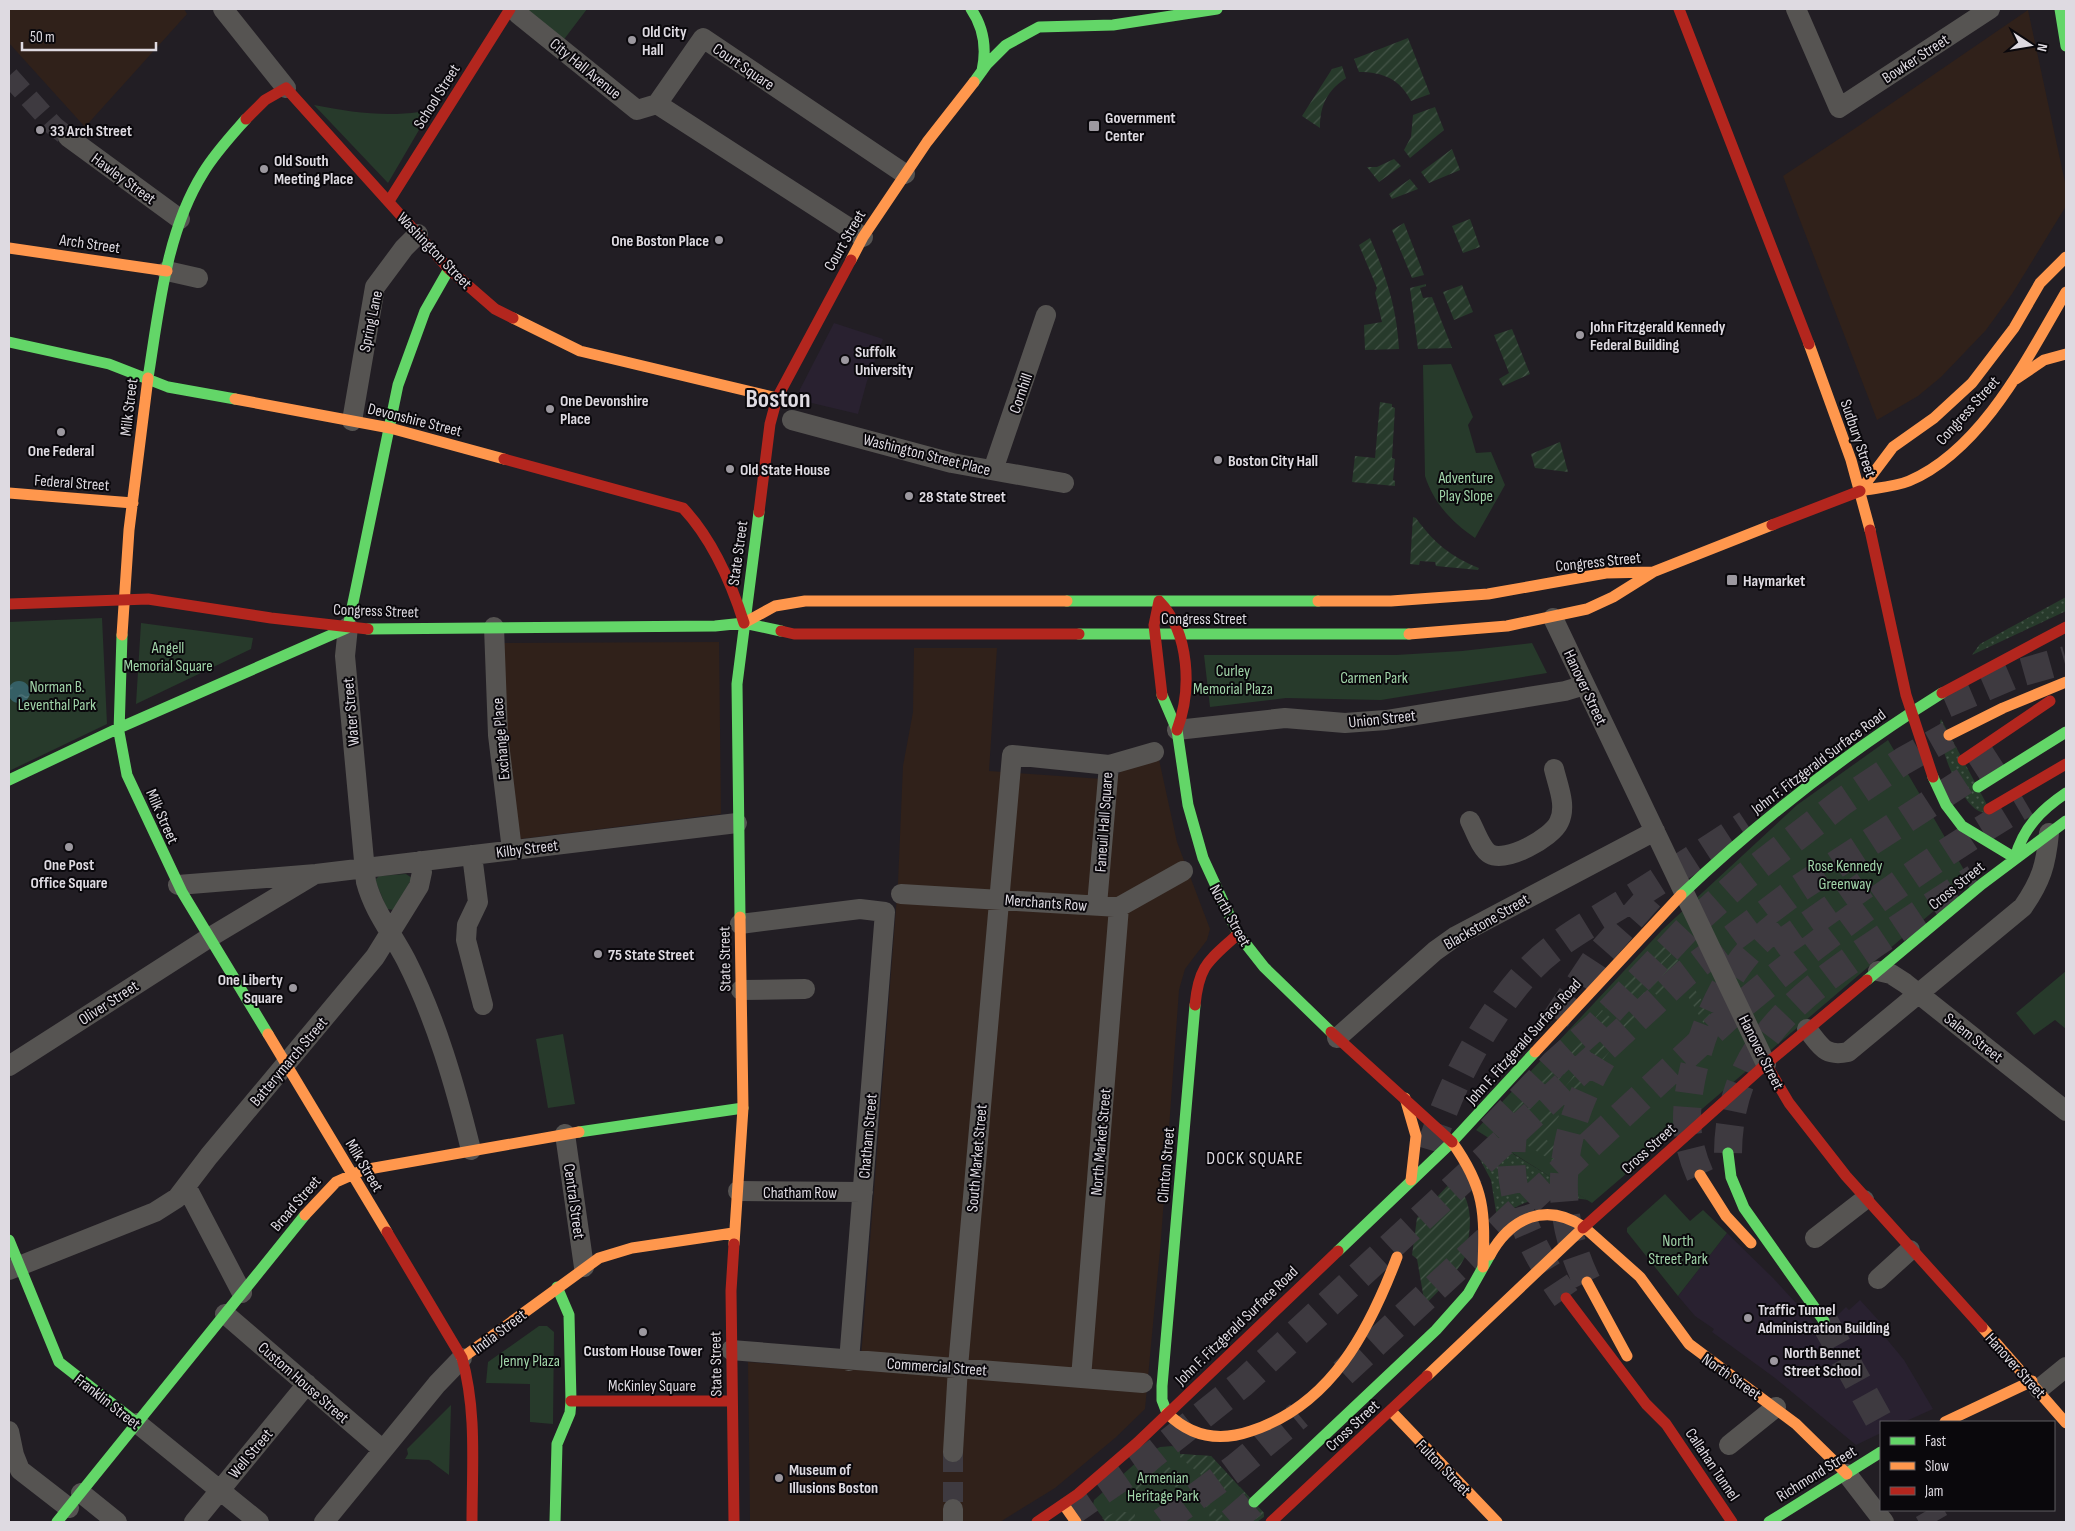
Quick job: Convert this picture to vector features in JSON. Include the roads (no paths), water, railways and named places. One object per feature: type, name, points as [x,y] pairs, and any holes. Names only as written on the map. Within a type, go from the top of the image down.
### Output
[{"type":"main road","points":[[971,9],[983,34],[984,54],[982,71]]},
{"type":"main road","name":"Court Street","points":[[777,398],[862,237],[933,134],[955,109],[982,71],[1006,45],[1039,27],[1113,25],[1217,9]]},
{"type":"main road","name":"Sudbury Street","points":[[1678,9],[1821,376],[1860,491],[1911,712],[1931,773],[1951,813],[1966,830],[2015,858]]},
{"type":"main road","points":[[2060,9],[2066,46]]},
{"type":"main road","name":"School Street","points":[[389,201],[514,11]]},
{"type":"main road","name":"Washington Street","points":[[286,88],[449,269],[495,309],[580,351],[777,398]]},
{"type":"main road","name":"Milk Street","points":[[286,88],[268,96],[217,152],[195,184],[180,219],[167,271],[148,379],[133,503],[123,598],[119,728],[126,773],[178,885],[207,938],[286,1064],[462,1358],[468,1374],[471,1396],[472,1522]]},
{"type":"main road","name":"Arch Street","points":[[9,248],[167,271]]},
{"type":"main road","points":[[1860,491],[1893,447],[1934,418],[1972,383],[2014,328],[2040,283],[2066,257]]},
{"type":"main road","name":"Water Street","points":[[348,627],[398,385],[425,310],[449,269]]},
{"type":"main road","name":"Congress Street","points":[[9,604],[123,598],[172,602],[271,618],[348,627],[709,626],[744,623],[794,634],[1421,634],[1489,629],[1554,618],[1600,604],[1653,572],[1860,491],[1903,484],[1929,470],[1969,437],[1997,405],[2016,379],[2066,292]]},
{"type":"main road","name":"Devonshire Street","points":[[9,342],[109,364],[168,387],[390,428],[686,510],[698,524],[733,588],[744,623]]},
{"type":"main road","points":[[2016,379],[2044,360],[2066,354]]},
{"type":"main road","name":"State Street","points":[[734,1522],[731,1350],[733,1233],[738,1192],[743,1108],[737,823],[737,684],[770,424],[777,398]]},
{"type":"main road","name":"Federal Street","points":[[9,493],[133,503]]},
{"type":"main road","name":"Congress Street","points":[[744,623],[775,606],[805,601],[1424,600],[1488,594],[1606,573],[1653,572]]},
{"type":"main road","name":"North Street","points":[[1159,601],[1155,612],[1155,634],[1162,694],[1168,713],[1177,730],[1185,788],[1194,831],[1207,870],[1238,934],[1264,967],[1336,1038],[1452,1142],[1475,1176],[1484,1202],[1483,1268]]},
{"type":"main road","name":"North Street","points":[[1159,601],[1173,618],[1180,634],[1186,696],[1184,714],[1177,730]]},
{"type":"main road","points":[[9,780],[119,728],[348,627]]},
{"type":"main road","name":"John F. Fitzgerald Surface Road","points":[[1037,1522],[1064,1505],[1167,1413],[1452,1142],[1684,891],[1790,800],[1851,753],[1911,712],[1974,675],[2066,627]]},
{"type":"main road","points":[[1949,735],[2003,708],[2066,682]]},
{"type":"main road","points":[[1963,760],[2066,691]]},
{"type":"main road","points":[[1978,787],[2066,732]]},
{"type":"main road","points":[[1989,809],[2066,764]]},
{"type":"main road","points":[[2015,858],[2021,837],[2028,825],[2047,806],[2066,793]]},
{"type":"main road","name":"Cross Street","points":[[1270,1522],[1391,1411],[1584,1227],[1766,1064],[2015,858],[2066,821]]},
{"type":"main road","name":"Clinton Street","points":[[1167,1413],[1162,1400],[1162,1386],[1197,982],[1206,963],[1238,934]]},
{"type":"main road","name":"Hanover Street","points":[[1766,1064],[1781,1091],[1864,1200],[2035,1385],[2066,1423]]},
{"type":"main road","points":[[1405,1098],[1416,1136],[1411,1180]]},
{"type":"main road","name":"Broad Street","points":[[69,1508],[323,1192],[338,1179],[351,1173],[396,1162],[565,1134],[743,1108]]},
{"type":"main road","points":[[1728,1153],[1731,1177],[1739,1199],[1824,1321]]},
{"type":"main road","points":[[1700,1175],[1732,1222],[1766,1256],[1791,1276]]},
{"type":"main road","name":"North Street","points":[[1254,1502],[1471,1292],[1490,1253],[1507,1232],[1531,1217],[1545,1214],[1562,1214],[1584,1227],[1637,1273],[1689,1344],[1776,1407],[1825,1450],[1847,1474]]},
{"type":"main road","name":"India Street","points":[[462,1358],[584,1267],[599,1258],[632,1248],[733,1233]]},
{"type":"main road","name":"Franklin Street","points":[[9,1240],[14,1268],[60,1362],[137,1423]]},
{"type":"main road","points":[[1167,1413],[1180,1426],[1193,1433],[1225,1438],[1261,1430],[1297,1411],[1330,1382],[1355,1348],[1378,1308],[1397,1257]]},
{"type":"main road","points":[[1587,1282],[1666,1424]]},
{"type":"main road","points":[[555,1522],[557,1444],[570,1413],[571,1401],[569,1315],[557,1287]]},
{"type":"main road","points":[[1566,1298],[1646,1404],[1666,1424]]},
{"type":"main road","points":[[1947,1421],[2035,1385]]},
{"type":"main road","name":"McKinley Square","points":[[571,1401],[732,1401]]},
{"type":"main road","name":"Fulton Street","points":[[1391,1411],[1497,1522]]},
{"type":"main road","name":"Callahan Tunnel","points":[[1666,1424],[1732,1522]]},
{"type":"main road","name":"Richmond Street","points":[[1769,1522],[1880,1453]]},
{"type":"main road","points":[[1064,1505],[1076,1522]]},
{"type":"street","name":"Washington Street","points":[[223,9],[286,88]]},
{"type":"street","name":"Bowker Street","points":[[1796,9],[1839,108],[1990,9]]},
{"type":"street","name":"City Hall Avenue","points":[[514,11],[637,110],[657,104]]},
{"type":"street","name":"Court Square","points":[[657,104],[703,38],[905,174]]},
{"type":"street","points":[[657,104],[862,237]]},
{"type":"street","name":"Hawley Street","points":[[68,137],[180,219]]},
{"type":"street","name":"Spring Lane","points":[[352,421],[375,287],[404,248],[418,234]]},
{"type":"street","points":[[167,271],[198,278]]},
{"type":"street","name":"Cornhill","points":[[994,470],[1046,314]]},
{"type":"street","name":"Washington Street Place","points":[[792,420],[952,463],[1064,483]]},
{"type":"street","name":"Hanover Street","points":[[1554,618],[1766,1064]]},
{"type":"street","name":"Water Street","points":[[348,627],[345,656],[364,868],[371,898],[406,960],[448,1067],[471,1150]]},
{"type":"street","name":"Exchange Place","points":[[494,627],[498,735],[512,850]]},
{"type":"street","name":"Union Street","points":[[1177,730],[1285,718],[1345,723],[1386,720],[1570,690],[1586,685]]},
{"type":"street","points":[[1109,765],[1154,752]]},
{"type":"street","name":"Faneuil Hall Square","points":[[1002,865],[1012,755],[1109,765],[1097,905]]},
{"type":"street","points":[[1470,821],[1487,853],[1496,857],[1507,856],[1545,838],[1551,834],[1560,822],[1562,801],[1554,769]]},
{"type":"street","name":"Kilby Street","points":[[178,885],[316,874],[737,823]]},
{"type":"street","name":"Blackstone Street","points":[[1336,1038],[1435,951],[1456,936],[1655,831]]},
{"type":"street","points":[[1807,1029],[1826,1052],[1837,1054],[1848,1052],[2023,907],[2040,879],[2045,866],[2049,833]]},
{"type":"street","points":[[472,855],[478,902],[467,925],[466,940],[483,1005]]},
{"type":"street","name":"Batterymarch Street","points":[[14,1268],[155,1212],[167,1206],[187,1188],[209,1156],[375,957],[419,886],[422,872],[420,861]]},
{"type":"street","name":"South Market Street","points":[[953,1452],[958,1367],[1002,865]]},
{"type":"street","points":[[1119,906],[1183,871]]},
{"type":"street","name":"Kilby Street","points":[[207,938],[316,874]]},
{"type":"street","name":"Merchants Row","points":[[901,894],[1119,906]]},
{"type":"street","name":"North Market Street","points":[[1081,1378],[1119,906]]},
{"type":"street","name":"Chatham Street","points":[[740,924],[860,909],[885,912],[849,1361]]},
{"type":"street","name":"Oliver Street","points":[[9,1066],[207,938]]},
{"type":"street","name":"Salem Street","points":[[1878,971],[1898,978],[2066,1111]]},
{"type":"street","points":[[741,990],[805,989]]},
{"type":"street","name":"Central Street","points":[[565,1134],[584,1267]]},
{"type":"street","points":[[187,1188],[242,1293]]},
{"type":"street","name":"Chatham Row","points":[[738,1192],[863,1192]]},
{"type":"street","points":[[1815,1238],[1864,1200]]},
{"type":"street","points":[[1878,1279],[1910,1250]]},
{"type":"street","name":"Custom House Street","points":[[225,1314],[384,1450]]},
{"type":"street","name":"Commercial Street","points":[[731,1350],[849,1361],[958,1367],[1142,1384]]},
{"type":"street","name":"India Street","points":[[324,1522],[437,1384],[462,1358]]},
{"type":"street","points":[[2035,1385],[2066,1367]]},
{"type":"street","name":"Well Street","points":[[194,1522],[307,1384]]},
{"type":"street","points":[[1729,1445],[1776,1407]]},
{"type":"street","name":"Franklin Street","points":[[137,1423],[218,1491],[259,1522]]},
{"type":"street","points":[[9,1431],[14,1456],[20,1470],[69,1508],[117,1522]]},
{"type":"street","name":"North Street","points":[[1847,1474],[1884,1522]]},
{"type":"water","points":[[19,681],[27,684],[30,692],[27,700],[19,703],[11,700],[8,692],[11,684]]},
{"type":"tunnel","points":[[9,76],[54,126],[68,137]]},
{"type":"tunnel","points":[[1946,704],[2016,674],[2066,660]]},
{"type":"tunnel","points":[[1491,1130],[1554,1064],[1595,1027],[1687,929],[1747,875],[1842,802],[1903,761],[1949,735]]},
{"type":"tunnel","points":[[1067,1515],[1145,1461],[1243,1383],[1686,973],[1798,889],[2000,758]]},
{"type":"tunnel","points":[[1343,1373],[1729,1016],[1800,958],[1873,903],[1948,851],[2026,803]]},
{"type":"tunnel","points":[[1430,1150],[1447,1103],[1470,1054],[1498,1009],[1530,969],[1552,949],[1577,931],[1747,824]]},
{"type":"tunnel","points":[[1728,1153],[1731,1116],[1740,1083],[1754,1054],[1773,1028],[1820,983],[1913,918],[1975,878]]},
{"type":"tunnel","points":[[1775,948],[1865,885]]},
{"type":"tunnel","points":[[1556,1019],[1597,957],[1650,897]]},
{"type":"tunnel","points":[[1700,1175],[1690,1147],[1687,1119],[1688,1101],[1696,1060],[1709,1019],[1737,967],[1761,939],[1789,916]]},
{"type":"tunnel","points":[[1587,1282],[1575,1254],[1568,1225],[1564,1197],[1565,1169],[1569,1141],[1576,1114],[1587,1086],[1602,1059]]},
{"type":"tunnel","points":[[1515,1124],[1512,1171],[1515,1194],[1521,1216],[1540,1258],[1566,1298]]},
{"type":"tunnel","points":[[1824,1321],[1880,1422]]},
{"type":"tunnel","points":[[1162,1522],[1235,1468],[1299,1415]]},
{"type":"tunnel","points":[[953,1452],[953,1509]]},
{"type":"tunnel","points":[[1231,1522],[1254,1502]]},
{"type":"tunnel","points":[[1929,1511],[1935,1522]]},
{"type":"place","name":"Old City Hall","points":[[632,40]]},
{"type":"place","name":"Government Center","points":[[1094,126]]},
{"type":"place","name":"33 Arch Street","points":[[40,130]]},
{"type":"place","name":"Old South Meeting Place","points":[[264,169]]},
{"type":"place","name":"One Boston Place","points":[[719,240]]},
{"type":"place","name":"John Fitzgerald Kennedy Federal Building","points":[[1580,335]]},
{"type":"place","name":"Suffolk University","points":[[845,360]]},
{"type":"place","name":"One Devonshire Place","points":[[550,409]]},
{"type":"place","name":"One Federal","points":[[61,432]]},
{"type":"place","name":"Boston City Hall","points":[[1218,460]]},
{"type":"place","name":"Old State House","points":[[730,469]]},
{"type":"place","name":"28 State Street","points":[[909,496]]},
{"type":"place","name":"Haymarket","points":[[1732,580]]},
{"type":"place","name":"One Post Office Square","points":[[69,847]]},
{"type":"place","name":"75 State Street","points":[[598,954]]},
{"type":"place","name":"One Liberty Square","points":[[293,988]]},
{"type":"place","name":"Traffic Tunnel Administration Building","points":[[1748,1318]]},
{"type":"place","name":"Custom House Tower","points":[[643,1332]]},
{"type":"place","name":"North Bennet Street School","points":[[1774,1361]]},
{"type":"place","name":"Museum of Illusions Boston","points":[[779,1478]]},
{"type":"district","name":"Boston","points":[[778,398]]},
{"type":"district","name":"DOCK SQUARE","points":[[1255,1158]]},
{"type":"park label","name":"Adventure Play Slope","points":[[1466,486]]},
{"type":"park label","name":"Angell Memorial Square","points":[[168,656]]},
{"type":"park label","name":"Carmen Park","points":[[1374,677]]},
{"type":"park label","name":"Curley Memorial Plaza","points":[[1233,679]]},
{"type":"park label","name":"Norman B. Leventhal Park","points":[[57,695]]},
{"type":"park label","name":"Rose Kennedy Greenway","points":[[1845,874]]},
{"type":"park label","name":"North Street Park","points":[[1678,1249]]},
{"type":"park label","name":"Jenny Plaza","points":[[530,1360]]},
{"type":"park label","name":"Armenian Heritage Park","points":[[1163,1486]]}]
